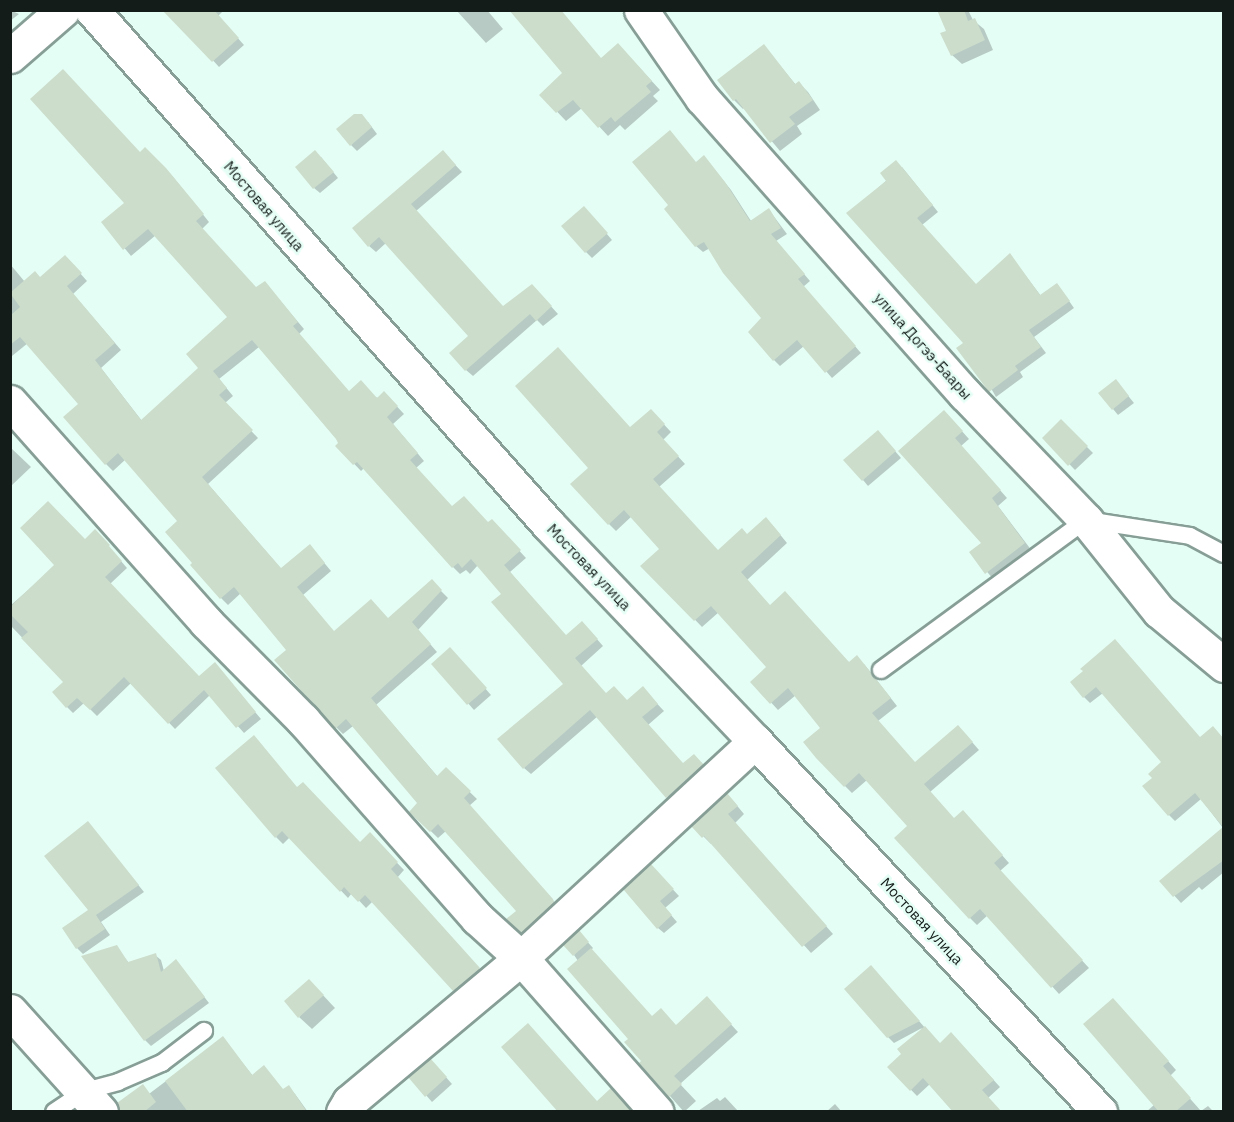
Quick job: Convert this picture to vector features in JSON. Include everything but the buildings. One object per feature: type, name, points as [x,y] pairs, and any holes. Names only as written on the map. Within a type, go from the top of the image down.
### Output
[{"type":"street","points":[[10,56],[63,10]]},
{"type":"street","name":"Мостовая улица","points":[[92,10],[548,524],[755,741],[1100,1112]]},
{"type":"street","name":"улица Догээ-Баары","points":[[641,10],[702,98],[965,394],[1086,520],[1160,611],[1224,665]]},
{"type":"street","points":[[10,402],[206,622],[303,720],[477,918],[521,958],[657,1112]]},
{"type":"street","points":[[344,1112],[349,1102],[521,958],[755,741]]},
{"type":"street","points":[[10,1011],[93,1101]]},
{"type":"lane","points":[[881,670],[1086,520],[1190,536],[1224,554]]},
{"type":"lane","points":[[54,1112],[93,1101],[118,1082],[162,1063],[204,1031]]}]
